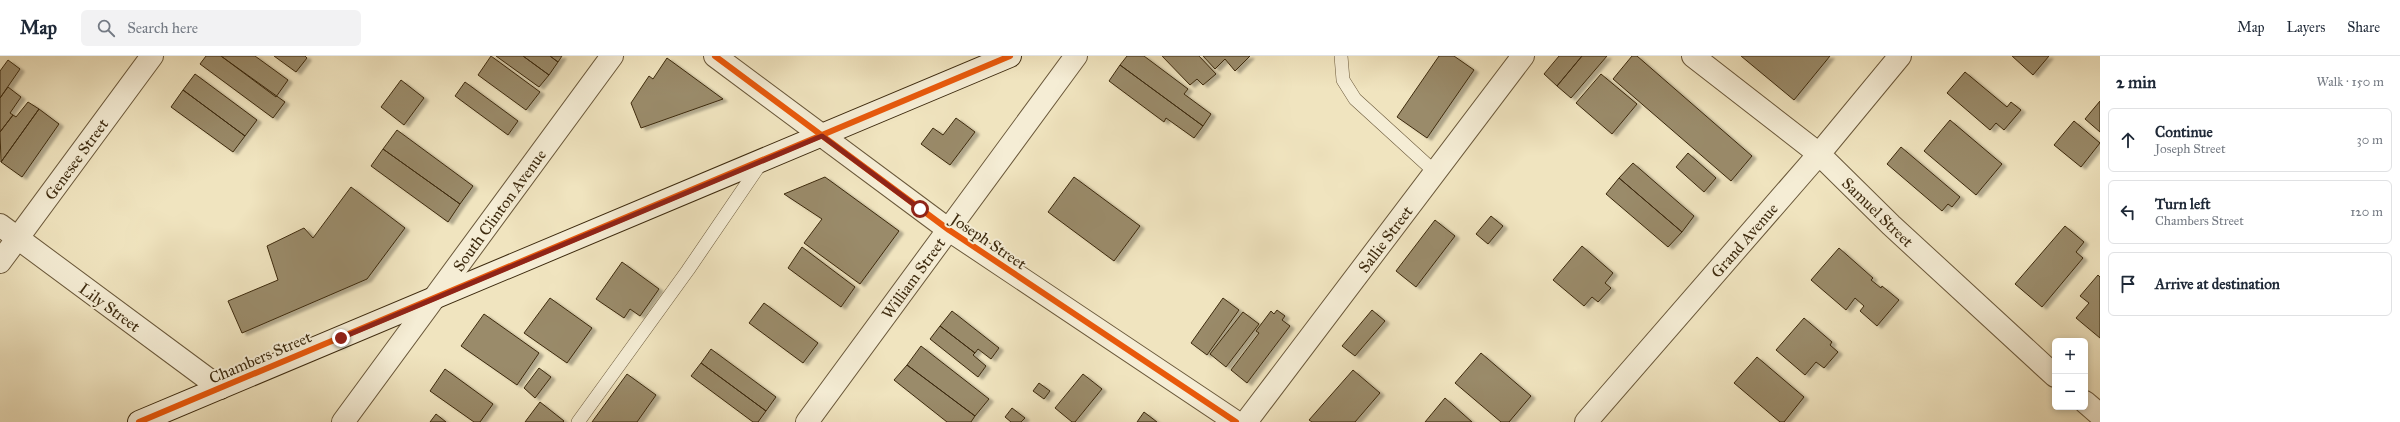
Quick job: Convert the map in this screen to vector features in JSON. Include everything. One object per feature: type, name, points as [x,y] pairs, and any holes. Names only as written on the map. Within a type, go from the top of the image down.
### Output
[{"type":"street","name":"Genesee Street","points":[[0,262],[152,56]]},
{"type":"street","name":"South Clinton Avenue","points":[[344,422],[612,56]]},
{"type":"street","name":"Joseph Street","points":[[715,56],[949,230],[1236,422]]},
{"type":"street","name":"Chambers Street","points":[[139,422],[1010,56]]},
{"type":"street","name":"William Street","points":[[807,422],[1076,56]]},
{"type":"street","name":"Sallie Street","points":[[1246,422],[1523,56]]},
{"type":"street","name":"Samuel Street","points":[[1693,56],[1820,154],[1891,226],[2053,374]]},
{"type":"street","name":"Grand Avenue","points":[[1586,422],[1820,154],[1900,56]]},
{"type":"street","name":"Lily Street","points":[[0,225],[220,388]]},
{"type":"street","points":[[2088,405],[2100,415]]},
{"type":"lane","points":[[1341,56],[1344,80],[1355,99],[1435,172]]},
{"type":"lane","points":[[578,422],[688,270],[762,161]]},
{"type":"building","points":[[206,56],[221,56],[285,102],[273,118],[200,64]]},
{"type":"building","points":[[221,56],[255,56],[288,80],[276,97]]},
{"type":"building","points":[[274,56],[305,56],[307,58],[296,72]]},
{"type":"building","points":[[491,56],[540,92],[526,110],[478,75]]},
{"type":"building","points":[[496,56],[523,56],[549,75],[539,87]]},
{"type":"building","points":[[523,56],[550,56],[558,62],[549,75]]},
{"type":"building","points":[[550,56],[562,56],[558,62]]},
{"type":"building","points":[[1127,56],[1144,56],[1188,89],[1184,94],[1211,114],[1203,126],[1120,65]]},
{"type":"building","points":[[1162,56],[1199,56],[1216,74],[1203,85],[1197,79],[1190,85]]},
{"type":"building","points":[[1203,56],[1250,56],[1235,71],[1225,59],[1215,69]]},
{"type":"building","points":[[1439,56],[1454,56],[1474,70],[1427,138],[1397,117]]},
{"type":"building","points":[[1559,56],[1582,56],[1557,86],[1544,74]]},
{"type":"building","points":[[1582,56],[1607,56],[1571,98],[1557,86]]},
{"type":"building","points":[[1632,56],[1637,56],[1752,156],[1731,181],[1613,79]]},
{"type":"building","points":[[1741,56],[1830,56],[1794,100]]},
{"type":"building","points":[[2012,56],[2049,56],[2033,75]]},
{"type":"building","points":[[667,58],[723,99],[641,128],[631,103],[649,76],[653,79]]},
{"type":"building","points":[[8,60],[20,69],[0,98],[0,71]]},
{"type":"building","points":[[1120,65],[1203,126],[1194,138],[1166,118],[1164,122],[1109,81]]},
{"type":"building","points":[[1965,72],[2007,107],[2011,102],[2021,110],[2004,130],[1996,123],[1990,130],[1947,93]]},
{"type":"building","points":[[195,74],[257,120],[245,136],[183,90]]},
{"type":"building","points":[[1601,74],[1637,104],[1612,134],[1576,103]]},
{"type":"building","points":[[401,80],[424,98],[404,125],[381,107]]},
{"type":"building","points":[[465,82],[518,121],[508,135],[455,96]]},
{"type":"building","points":[[8,87],[21,97],[10,113],[13,115],[0,132],[0,98]]},
{"type":"building","points":[[183,90],[245,136],[233,152],[171,107]]},
{"type":"building","points":[[2100,101],[2100,132],[2085,119]]},
{"type":"building","points":[[28,102],[39,109],[1,162],[0,132],[13,115],[16,117]]},
{"type":"building","points":[[39,109],[59,124],[22,177],[1,162]]},
{"type":"building","points":[[956,118],[975,132],[950,165],[921,144],[933,128],[943,135]]},
{"type":"building","points":[[1950,120],[2002,164],[1976,195],[1924,151]]},
{"type":"building","points":[[2074,121],[2100,143],[2081,167],[2054,145]]},
{"type":"building","points":[[397,130],[473,186],[460,204],[383,149]]},
{"type":"building","points":[[1901,147],[1960,197],[1952,207],[1948,204],[1942,211],[1887,164]]},
{"type":"building","points":[[383,149],[460,204],[448,222],[371,166]]},
{"type":"building","points":[[1688,153],[1716,178],[1704,192],[1676,167]]},
{"type":"building","points":[[1633,163],[1694,216],[1682,232],[1619,178]]},
{"type":"building","points":[[825,177],[899,231],[860,284],[804,243],[822,219],[784,194]]},
{"type":"building","points":[[1074,177],[1140,226],[1114,261],[1048,212]]},
{"type":"building","points":[[1619,178],[1682,232],[1668,247],[1606,194]]},
{"type":"building","points":[[351,187],[405,228],[367,279],[242,333],[228,301],[278,280],[267,246],[304,228],[313,238]]},
{"type":"building","points":[[1491,216],[1503,226],[1488,244],[1476,234]]},
{"type":"building","points":[[1435,220],[1455,236],[1416,287],[1396,271]]},
{"type":"building","points":[[2065,226],[2084,242],[2076,252],[2083,258],[2042,307],[2015,284]]},
{"type":"building","points":[[1582,246],[1613,273],[1605,283],[1611,288],[1598,302],[1592,297],[1584,306],[1553,280]]},
{"type":"building","points":[[802,247],[855,287],[841,307],[788,268]]},
{"type":"building","points":[[1839,248],[1873,278],[1871,280],[1881,288],[1882,286],[1899,300],[1877,326],[1860,311],[1864,306],[1855,298],[1846,310],[1811,280]]},
{"type":"building","points":[[622,262],[659,289],[640,316],[630,309],[624,318],[596,299]]},
{"type":"building","points":[[2098,275],[2100,277],[2100,338],[2076,318],[2089,303],[2080,296]]},
{"type":"building","points":[[550,298],[592,328],[567,363],[524,333]]},
{"type":"building","points":[[1223,298],[1239,310],[1207,355],[1191,343]]},
{"type":"building","points":[[764,303],[818,343],[803,363],[749,323]]},
{"type":"building","points":[[1277,310],[1285,316],[1282,320],[1290,326],[1247,383],[1231,370],[1259,333],[1256,331],[1271,311],[1274,314]]},
{"type":"building","points":[[1372,310],[1385,321],[1355,356],[1342,346]]},
{"type":"building","points":[[952,311],[999,348],[991,359],[978,349],[975,353],[940,326]]},
{"type":"building","points":[[1243,312],[1259,324],[1226,367],[1210,354]]},
{"type":"building","points":[[484,314],[539,353],[517,385],[461,346]]},
{"type":"building","points":[[1804,318],[1832,342],[1830,345],[1838,352],[1824,368],[1816,362],[1805,375],[1776,350]]},
{"type":"building","points":[[940,326],[975,353],[973,355],[986,366],[978,377],[930,339]]},
{"type":"building","points":[[921,346],[989,399],[975,416],[907,365]]},
{"type":"building","points":[[711,349],[776,397],[766,411],[701,363]]},
{"type":"building","points":[[1481,353],[1531,396],[1509,422],[1501,422],[1455,383]]},
{"type":"building","points":[[1757,357],[1804,397],[1784,422],[1780,422],[1734,383]]},
{"type":"building","points":[[701,363],[766,411],[758,422],[753,422],[691,376]]},
{"type":"building","points":[[907,365],[975,416],[971,422],[947,422],[894,380]]},
{"type":"building","points":[[539,368],[551,377],[535,398],[524,388]]},
{"type":"building","points":[[445,369],[493,404],[480,422],[474,422],[430,391]]},
{"type":"building","points":[[1353,370],[1380,393],[1355,422],[1312,422],[1309,420]]},
{"type":"building","points":[[627,374],[656,395],[637,422],[592,422]]},
{"type":"building","points":[[1083,374],[1102,389],[1075,422],[1072,422],[1055,408]]},
{"type":"building","points":[[1039,383],[1050,391],[1044,399],[1033,391]]},
{"type":"building","points":[[1445,398],[1472,422],[1425,422]]},
{"type":"building","points":[[540,402],[564,421],[525,422]]},
{"type":"building","points":[[1012,408],[1025,418],[1021,422],[1011,422],[1005,417]]},
{"type":"building","points":[[1144,412],[1157,422],[1137,422]]},
{"type":"building","points":[[436,414],[446,422],[430,422]]},
{"type":"cycle path","points":[[715,56],[949,230],[1236,422]]},
{"type":"cycle path","points":[[139,422],[1010,56]]},
{"type":"route","points":[[341,338],[822,136],[920,209]]}]
